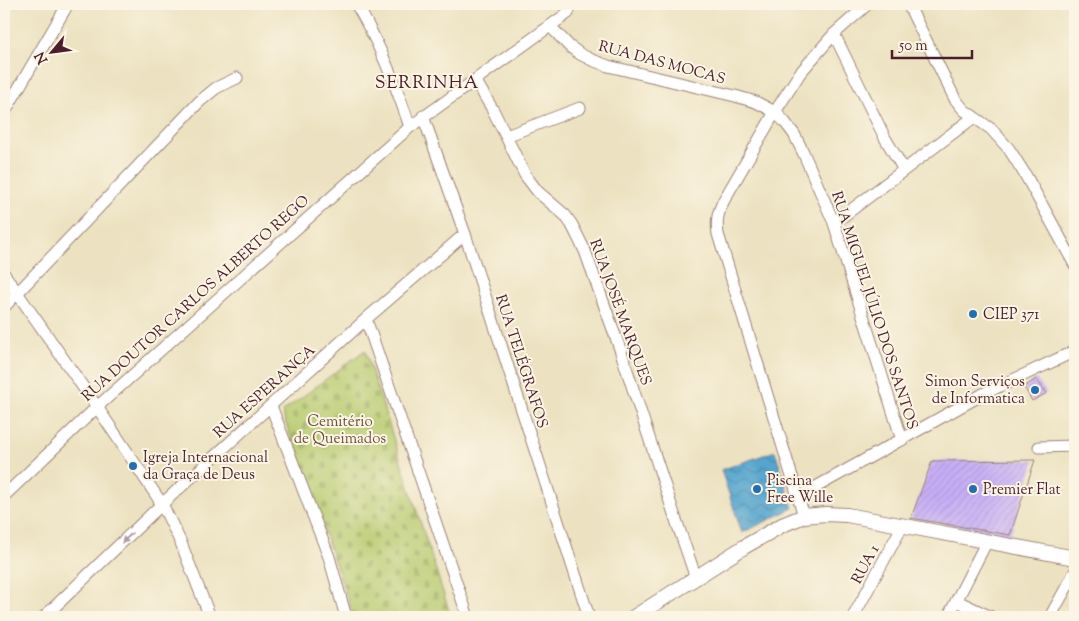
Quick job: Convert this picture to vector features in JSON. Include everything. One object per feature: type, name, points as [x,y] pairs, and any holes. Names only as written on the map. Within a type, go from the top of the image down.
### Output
[{"type":"main road","points":[[634,617],[744,547],[782,525],[804,516],[847,515],[1075,558]]},
{"type":"street","points":[[4,112],[68,4]]},
{"type":"street","points":[[356,4],[383,58],[410,126]]},
{"type":"street","name":"RUA DOUTOR CARLOS ALBERTO REGO","points":[[4,496],[96,406],[410,126],[550,26],[569,8],[581,4]]},
{"type":"street","points":[[804,516],[716,224],[718,213],[724,200],[800,73],[834,34],[868,4]]},
{"type":"street","points":[[908,4],[955,99],[964,110],[991,129],[1009,149],[1072,251],[1075,265]]},
{"type":"street","name":"RUA DAS MOCAS","points":[[550,26],[569,46],[592,60],[608,66],[735,96],[756,102],[775,112]]},
{"type":"street","points":[[834,34],[904,170]]},
{"type":"street","points":[[4,308],[199,102],[216,88],[238,78]]},
{"type":"street","name":"RUA JOSÉ MARQUES","points":[[475,80],[493,110],[525,175],[542,195],[565,215],[585,251],[620,349],[696,578]]},
{"type":"street","points":[[506,136],[580,108]]},
{"type":"street","name":"RUA MIGUEL JÚLIO DOS SANTOS","points":[[775,112],[794,134],[804,152],[834,223],[902,440]]},
{"type":"street","name":"RUA TELÉGRAFOS","points":[[423,116],[466,234],[589,617]]},
{"type":"street","points":[[834,223],[974,117]]},
{"type":"street","name":"RUA ESPERANÇA","points":[[44,617],[162,504],[366,319],[466,234]]},
{"type":"street","points":[[4,274],[162,504],[181,543],[210,617]]},
{"type":"street","points":[[366,319],[468,617]]},
{"type":"street","points":[[798,497],[986,393],[1075,351]]},
{"type":"street","points":[[271,406],[329,557],[346,617]]},
{"type":"street","points":[[1039,447],[1075,446]]},
{"type":"street","name":"RUA 1","points":[[853,617],[903,526]]},
{"type":"street","points":[[948,617],[987,541]]},
{"type":"street","points":[[1050,617],[1075,572]]},
{"type":"street","points":[[957,600],[983,616]]},
{"type":"street","points":[[4,614],[7,617]]},
{"type":"green space","name":"Cemitério de Queimados","points":[[365,350],[451,617],[354,617],[282,412]]},
{"type":"water","name":"Piscina Free Wille","points":[[775,451],[793,508],[742,533],[721,470]]},
{"type":"building","name":"Simon Serviços de Informatica","points":[[1036,379],[1047,393],[1032,401],[1024,387]]},
{"type":"building","name":"Premier Flat","points":[[1035,460],[1010,535],[911,518],[932,461]]},
{"type":"place","name":"CIEP 371","points":[[973,314]]},
{"type":"place","name":"Simon Serviços de Informatica","points":[[1035,390]]},
{"type":"place","name":"Igreja Internacional da Graça de Deus","points":[[133,466]]},
{"type":"place","name":"Piscina Free Wille","points":[[757,489]]},
{"type":"place","name":"Premier Flat","points":[[973,489]]},
{"type":"district","name":"SERRINHA","points":[[427,82]]}]
